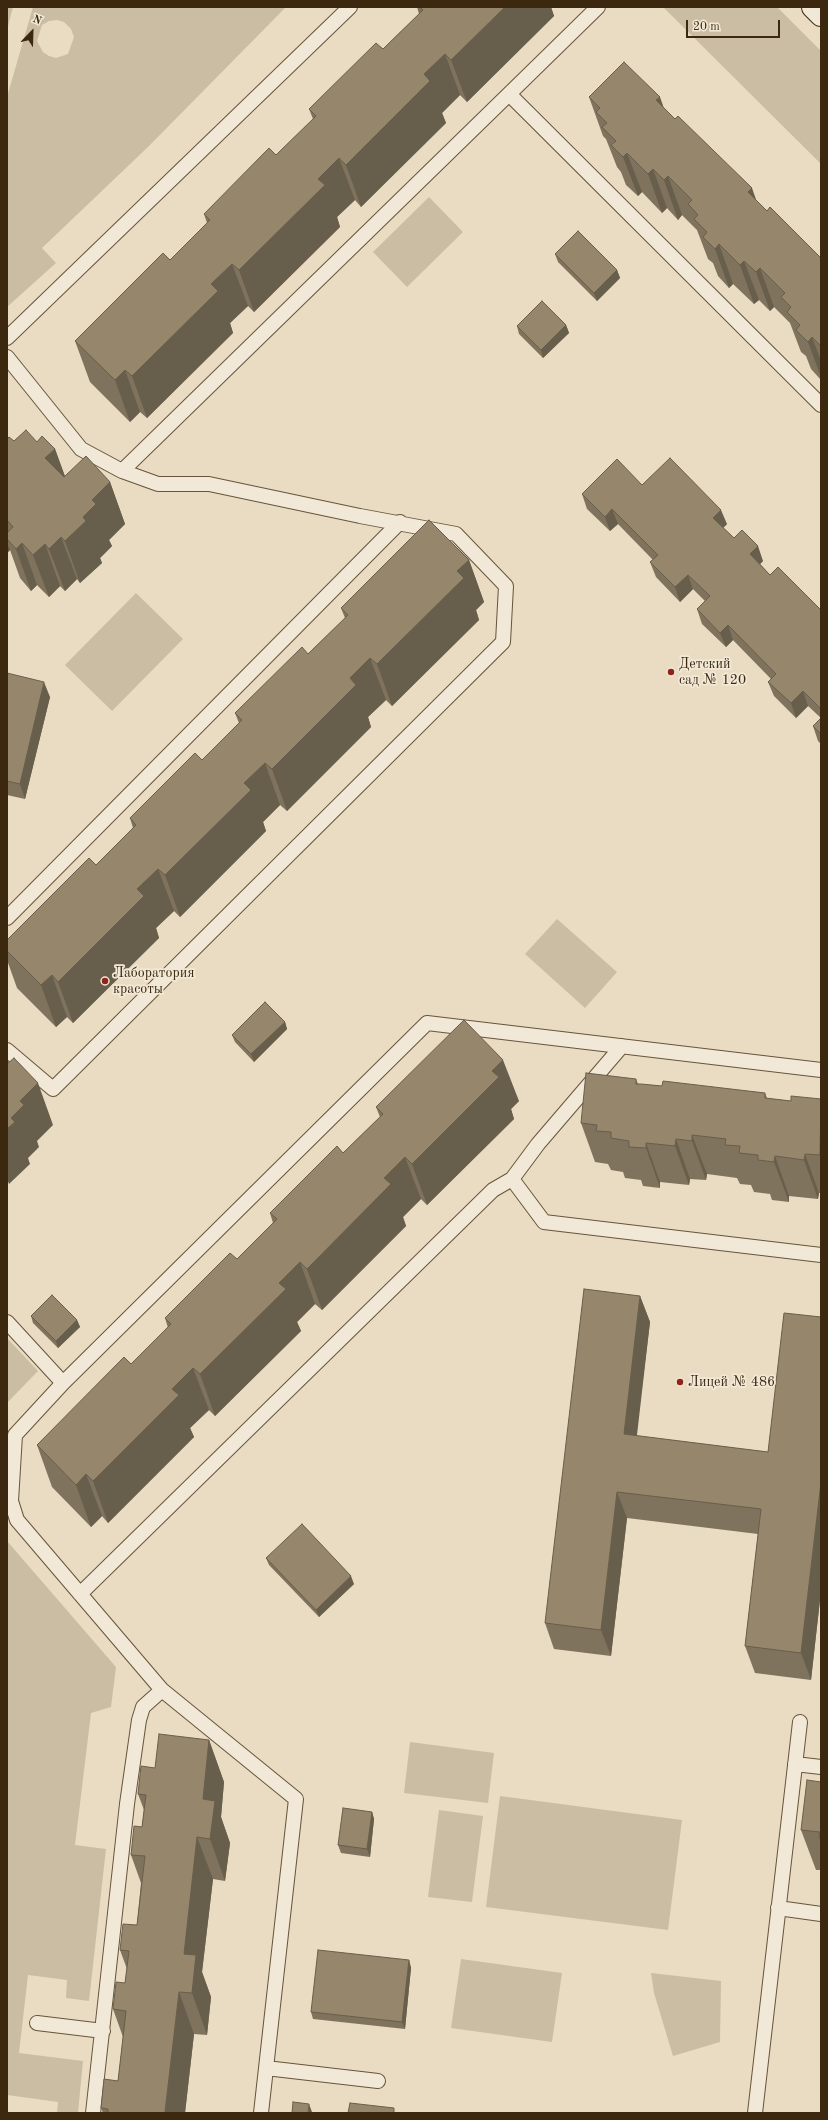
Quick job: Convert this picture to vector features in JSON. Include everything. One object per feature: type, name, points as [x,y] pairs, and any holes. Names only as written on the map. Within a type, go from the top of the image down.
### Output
[{"type":"main road","points":[[813,7],[821,15]]},
{"type":"lane","points":[[7,338],[350,7]]},
{"type":"lane","points":[[122,471],[598,7]]},
{"type":"lane","points":[[509,94],[821,405]]},
{"type":"lane","points":[[7,357],[80,449],[122,471],[158,484],[209,484],[360,516],[400,522],[456,534],[506,586],[503,642],[53,1089],[7,1050]]},
{"type":"lane","points":[[7,918],[400,522]]},
{"type":"lane","points":[[261,2113],[296,1799],[162,1690],[16,1520],[11,1501],[15,1434],[63,1383],[427,1023],[821,1070]]},
{"type":"lane","points":[[80,1594],[493,1190],[512,1179],[538,1144],[622,1046]]},
{"type":"lane","points":[[512,1179],[544,1222],[821,1255]]},
{"type":"lane","points":[[7,1322],[63,1383]]},
{"type":"lane","points":[[93,2113],[127,1804],[139,1720],[143,1707],[162,1690]]},
{"type":"lane","points":[[755,2113],[800,1722]]},
{"type":"lane","points":[[795,1764],[821,1766]]},
{"type":"lane","points":[[778,1908],[821,1914]]},
{"type":"lane","points":[[37,2023],[103,2031]]},
{"type":"lane","points":[[266,2068],[378,2081]]},
{"type":"shaded area","points":[[7,7],[13,7],[7,30]]},
{"type":"shaded area","points":[[33,7],[286,7],[148,147],[42,248],[56,263],[7,307],[7,97]],"holes":[[[57,20],[64,22],[71,29],[74,37],[68,54],[56,58],[49,56],[43,52],[37,41],[42,25],[49,21]]]},
{"type":"shaded area","points":[[663,7],[777,7],[821,51],[821,164]]},
{"type":"shaded area","points":[[429,197],[463,232],[407,287],[373,252]]},
{"type":"shaded area","points":[[136,593],[183,639],[112,711],[65,665]]},
{"type":"shaded area","points":[[557,919],[617,972],[585,1008],[525,954]]},
{"type":"shaded area","points":[[7,1338],[38,1371],[7,1403]]},
{"type":"shaded area","points":[[7,1541],[116,1667],[111,1707],[91,1713],[75,1845],[106,1849],[89,2001],[66,1998],[67,1980],[28,1975],[19,2053],[83,2061],[78,2113],[57,2113],[58,2102],[7,2095]]},
{"type":"shaded area","points":[[410,1742],[494,1753],[488,1803],[404,1793]]},
{"type":"shaded area","points":[[500,1796],[682,1820],[668,1930],[486,1907]]},
{"type":"shaded area","points":[[439,1810],[483,1816],[472,1902],[428,1897]]},
{"type":"shaded area","points":[[461,1959],[562,1973],[552,2042],[451,2028]]},
{"type":"shaded area","points":[[651,1973],[721,1981],[720,2042],[673,2056],[654,1993]]},
{"type":"building","points":[[419,7],[505,7],[451,60],[445,54],[424,74],[430,81],[346,165],[339,158],[318,179],[325,185],[239,270],[232,264],[211,284],[218,291],[132,376],[125,370],[115,380],[75,341],[163,253],[170,260],[210,220],[204,214],[269,148],[276,155],[316,116],[309,109],[376,43],[383,49],[423,10]]},
{"type":"building","points":[[624,62],[660,97],[656,100],[675,119],[678,116],[752,188],[748,192],[767,211],[770,207],[821,258],[821,346],[812,337],[808,342],[796,330],[800,325],[787,312],[791,307],[781,297],[785,293],[760,268],[756,272],[744,261],[740,265],[719,244],[715,249],[703,237],[707,232],[694,219],[698,215],[688,204],[692,200],[668,176],[664,180],[653,169],[648,174],[627,153],[623,157],[611,145],[616,141],[602,127],[607,123],[596,112],[600,108],[589,97]]},
{"type":"building","points":[[578,231],[617,270],[594,293],[555,254]]},
{"type":"building","points":[[542,301],[566,325],[541,350],[517,326]]},
{"type":"building","points":[[26,430],[37,442],[42,436],[55,449],[45,458],[64,477],[86,456],[110,482],[92,500],[96,504],[83,517],[86,521],[65,541],[61,537],[49,549],[45,544],[33,555],[22,543],[16,549],[7,539],[7,533],[13,527],[7,520],[7,439],[9,437],[14,441]]},
{"type":"building","points":[[670,458],[721,510],[713,518],[734,538],[742,530],[758,546],[750,554],[770,575],[778,567],[821,610],[821,709],[803,691],[791,703],[768,682],[776,674],[728,625],[720,633],[697,609],[710,596],[688,575],[675,587],[650,562],[658,555],[612,509],[605,517],[582,494],[617,459],[642,485]]},
{"type":"building","points":[[429,520],[469,560],[457,571],[464,578],[377,664],[370,658],[350,678],[356,685],[272,769],[265,763],[244,783],[251,790],[165,875],[158,869],[137,889],[144,896],[58,982],[52,975],[41,985],[7,951],[7,940],[89,858],[96,865],[136,825],[130,818],[195,753],[202,760],[242,720],[235,713],[302,647],[308,654],[348,615],[341,608]]},
{"type":"building","points":[[7,673],[44,682],[20,784],[7,781]]},
{"type":"building","points":[[821,718],[821,734],[813,726]]},
{"type":"building","points":[[265,1002],[285,1022],[251,1054],[232,1035]]},
{"type":"building","points":[[464,1020],[503,1060],[492,1071],[499,1077],[412,1164],[405,1157],[384,1178],[391,1184],[307,1269],[300,1262],[279,1283],[286,1289],[200,1374],[193,1368],[172,1389],[179,1395],[93,1481],[86,1474],[76,1485],[37,1445],[124,1357],[131,1364],[171,1324],[165,1318],[230,1253],[237,1259],[277,1219],[270,1213],[337,1146],[343,1153],[383,1114],[376,1107]]},
{"type":"building","points":[[14,1058],[38,1083],[20,1101],[24,1105],[11,1118],[15,1122],[7,1129],[7,1064]]},
{"type":"building","points":[[586,1073],[636,1079],[636,1084],[662,1086],[663,1081],[765,1093],[765,1098],[791,1101],[791,1096],[821,1099],[820,1155],[805,1154],[804,1160],[775,1156],[774,1162],[758,1160],[758,1155],[739,1153],[740,1146],[725,1145],[726,1139],[692,1135],[692,1141],[676,1139],[675,1146],[646,1143],[646,1148],[629,1147],[629,1141],[611,1138],[611,1132],[596,1131],[597,1125],[581,1123]]},
{"type":"building","points":[[584,1289],[640,1296],[624,1434],[768,1452],[784,1313],[821,1317],[821,1482],[801,1653],[745,1646],[761,1509],[617,1492],[601,1630],[545,1623]]},
{"type":"building","points":[[52,1295],[77,1320],[56,1341],[31,1316]]},
{"type":"building","points":[[302,1524],[351,1576],[316,1610],[266,1558]]},
{"type":"building","points":[[159,1734],[209,1740],[203,1799],[215,1801],[210,1839],[197,1837],[184,1954],[196,1955],[192,1993],[179,1992],[165,2112],[177,2113],[108,2113],[108,2109],[101,2108],[104,2079],[118,2081],[126,2011],[113,2009],[116,1982],[125,1983],[129,1951],[120,1950],[123,1924],[137,1925],[145,1856],[131,1855],[134,1826],[142,1827],[146,1795],[138,1794],[141,1766],[155,1768]]},
{"type":"building","points":[[807,1780],[821,1782],[821,1838],[819,1838],[820,1832],[801,1830]]},
{"type":"building","points":[[343,1808],[372,1812],[367,1849],[338,1845]]},
{"type":"building","points":[[318,1950],[409,1960],[402,2022],[311,2012]]},
{"type":"building","points":[[293,2102],[309,2104],[308,2113],[292,2113]]},
{"type":"building","points":[[350,2103],[394,2108],[394,2113],[348,2113]]},
{"type":"place","name":"Детский сад № 120","points":[[671,672]]},
{"type":"place","name":"Лаборатория красоты","points":[[105,981]]},
{"type":"place","name":"Лицей № 486","points":[[680,1382]]}]
